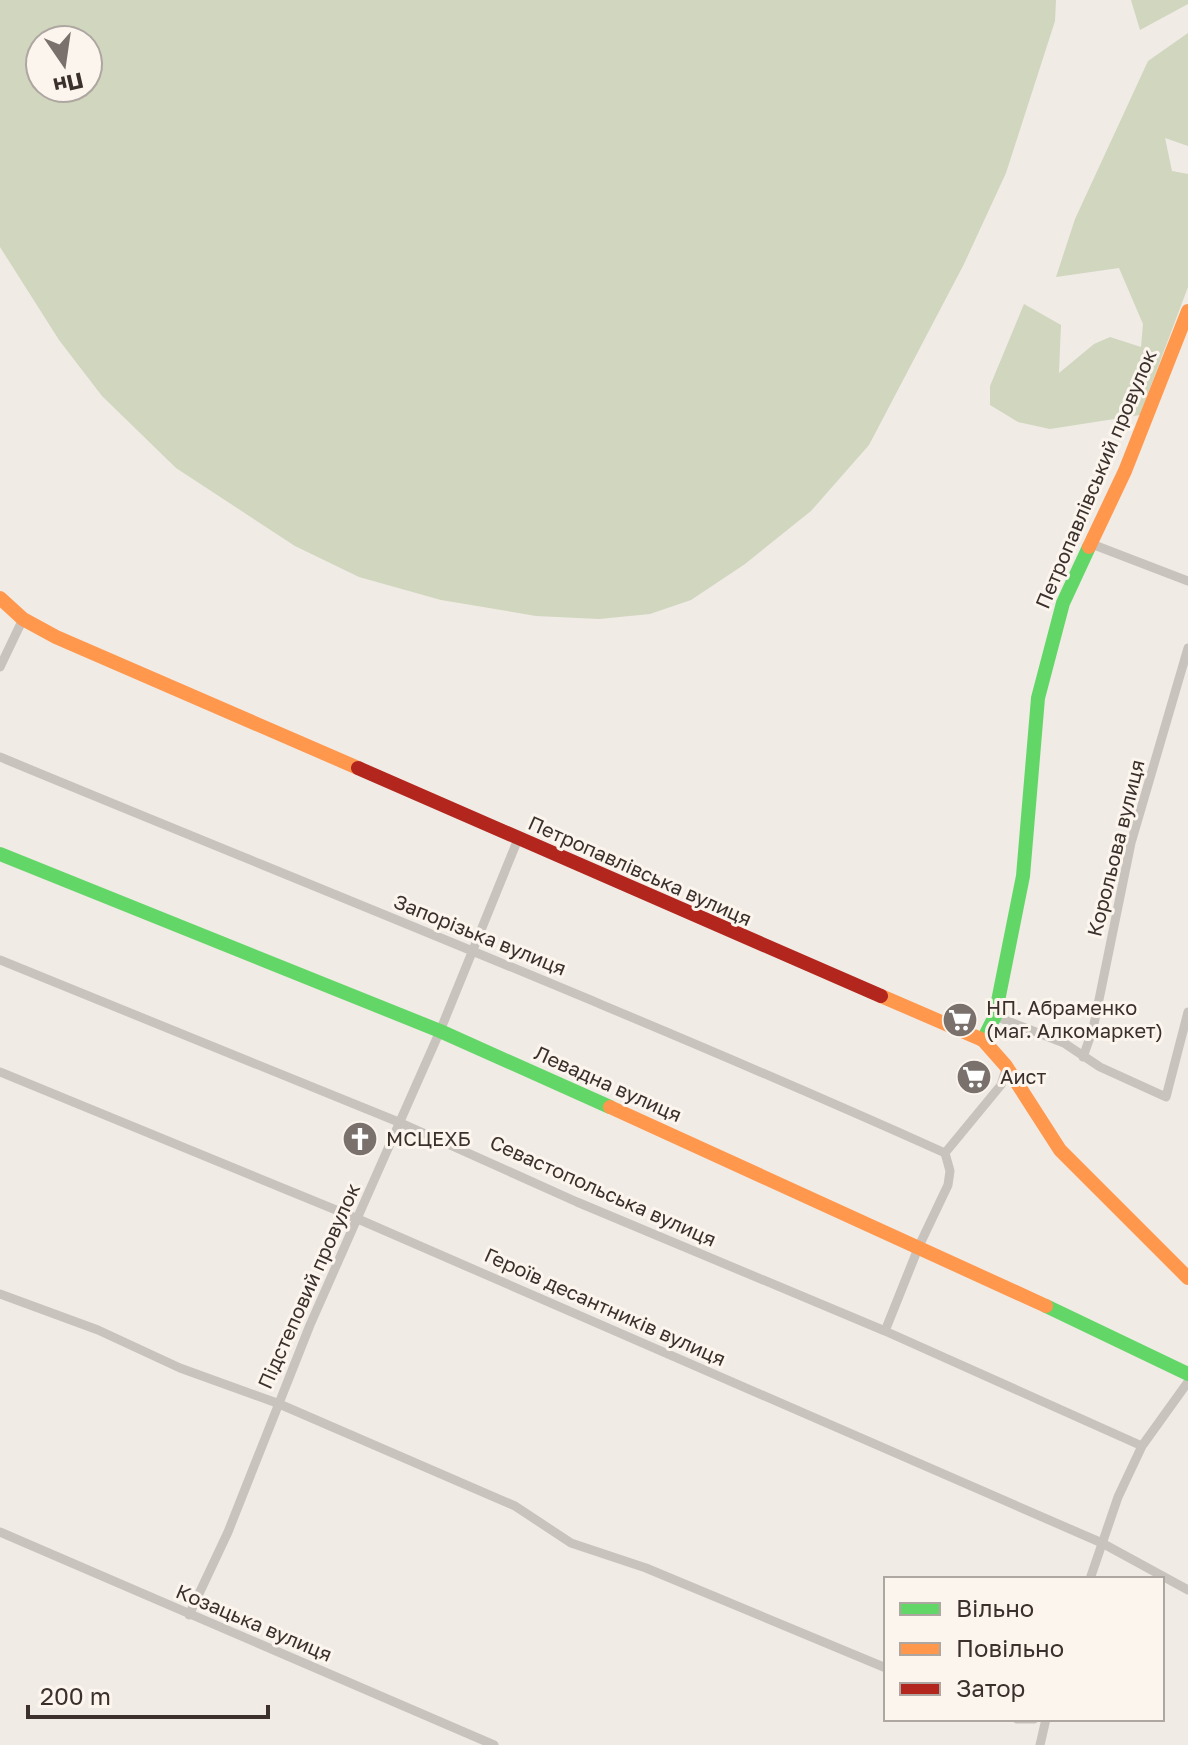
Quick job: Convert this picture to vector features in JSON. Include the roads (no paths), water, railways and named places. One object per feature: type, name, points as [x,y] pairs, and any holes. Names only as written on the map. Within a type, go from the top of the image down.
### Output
[{"type":"street","name":"Петропавлівський провулок","points":[[983,1040],[990,1032],[995,1016],[1023,876],[1038,698],[1063,603],[1125,471],[1188,311]]},
{"type":"street","points":[[1089,543],[1188,581]]},
{"type":"street","name":"Петропавлівська вулиця","points":[[0,598],[23,619],[56,637],[983,1040],[1006,1066],[1060,1150],[1188,1278]]},
{"type":"street","points":[[0,667],[23,619]]},
{"type":"street","name":"Корольова вулиця","points":[[1083,1057],[1093,1029],[1131,843],[1188,648]]},
{"type":"street","name":"Запорізька вулиця","points":[[0,757],[270,870],[472,948],[945,1153]]},
{"type":"street","name":"Підстеповий провулок","points":[[189,1615],[228,1532],[277,1403],[401,1123],[518,839]]},
{"type":"street","name":"Левадна вулиця","points":[[0,854],[440,1031],[919,1246],[1188,1374]]},
{"type":"street","name":"Севастопольська вулиця","points":[[0,960],[401,1123],[577,1202],[885,1331],[1142,1446]]},
{"type":"street","points":[[995,1016],[1064,1043],[1083,1057],[1166,1097],[1188,1012]]},
{"type":"street","points":[[885,1331],[919,1246],[948,1185],[950,1171],[945,1153],[1001,1085],[1006,1066]]},
{"type":"street","name":"Героїв десантників вулиця","points":[[0,1072],[358,1219],[1102,1543],[1188,1590]]},
{"type":"street","points":[[0,1294],[98,1330],[180,1368],[277,1403],[515,1506],[571,1543],[646,1568],[884,1667]]},
{"type":"street","points":[[1091,1577],[1118,1497],[1142,1446],[1188,1382]]},
{"type":"street","name":"Козацька вулиця","points":[[0,1532],[494,1745]]},
{"type":"street","points":[[1040,1745],[1046,1721]]},
{"type":"place","name":"НП. Абраменко (маг. Алкомаркет)","points":[[960,1020]]},
{"type":"place","name":"Аист","points":[[974,1077]]},
{"type":"place","name":"МСЦЕХБ","points":[[360,1139]]}]
